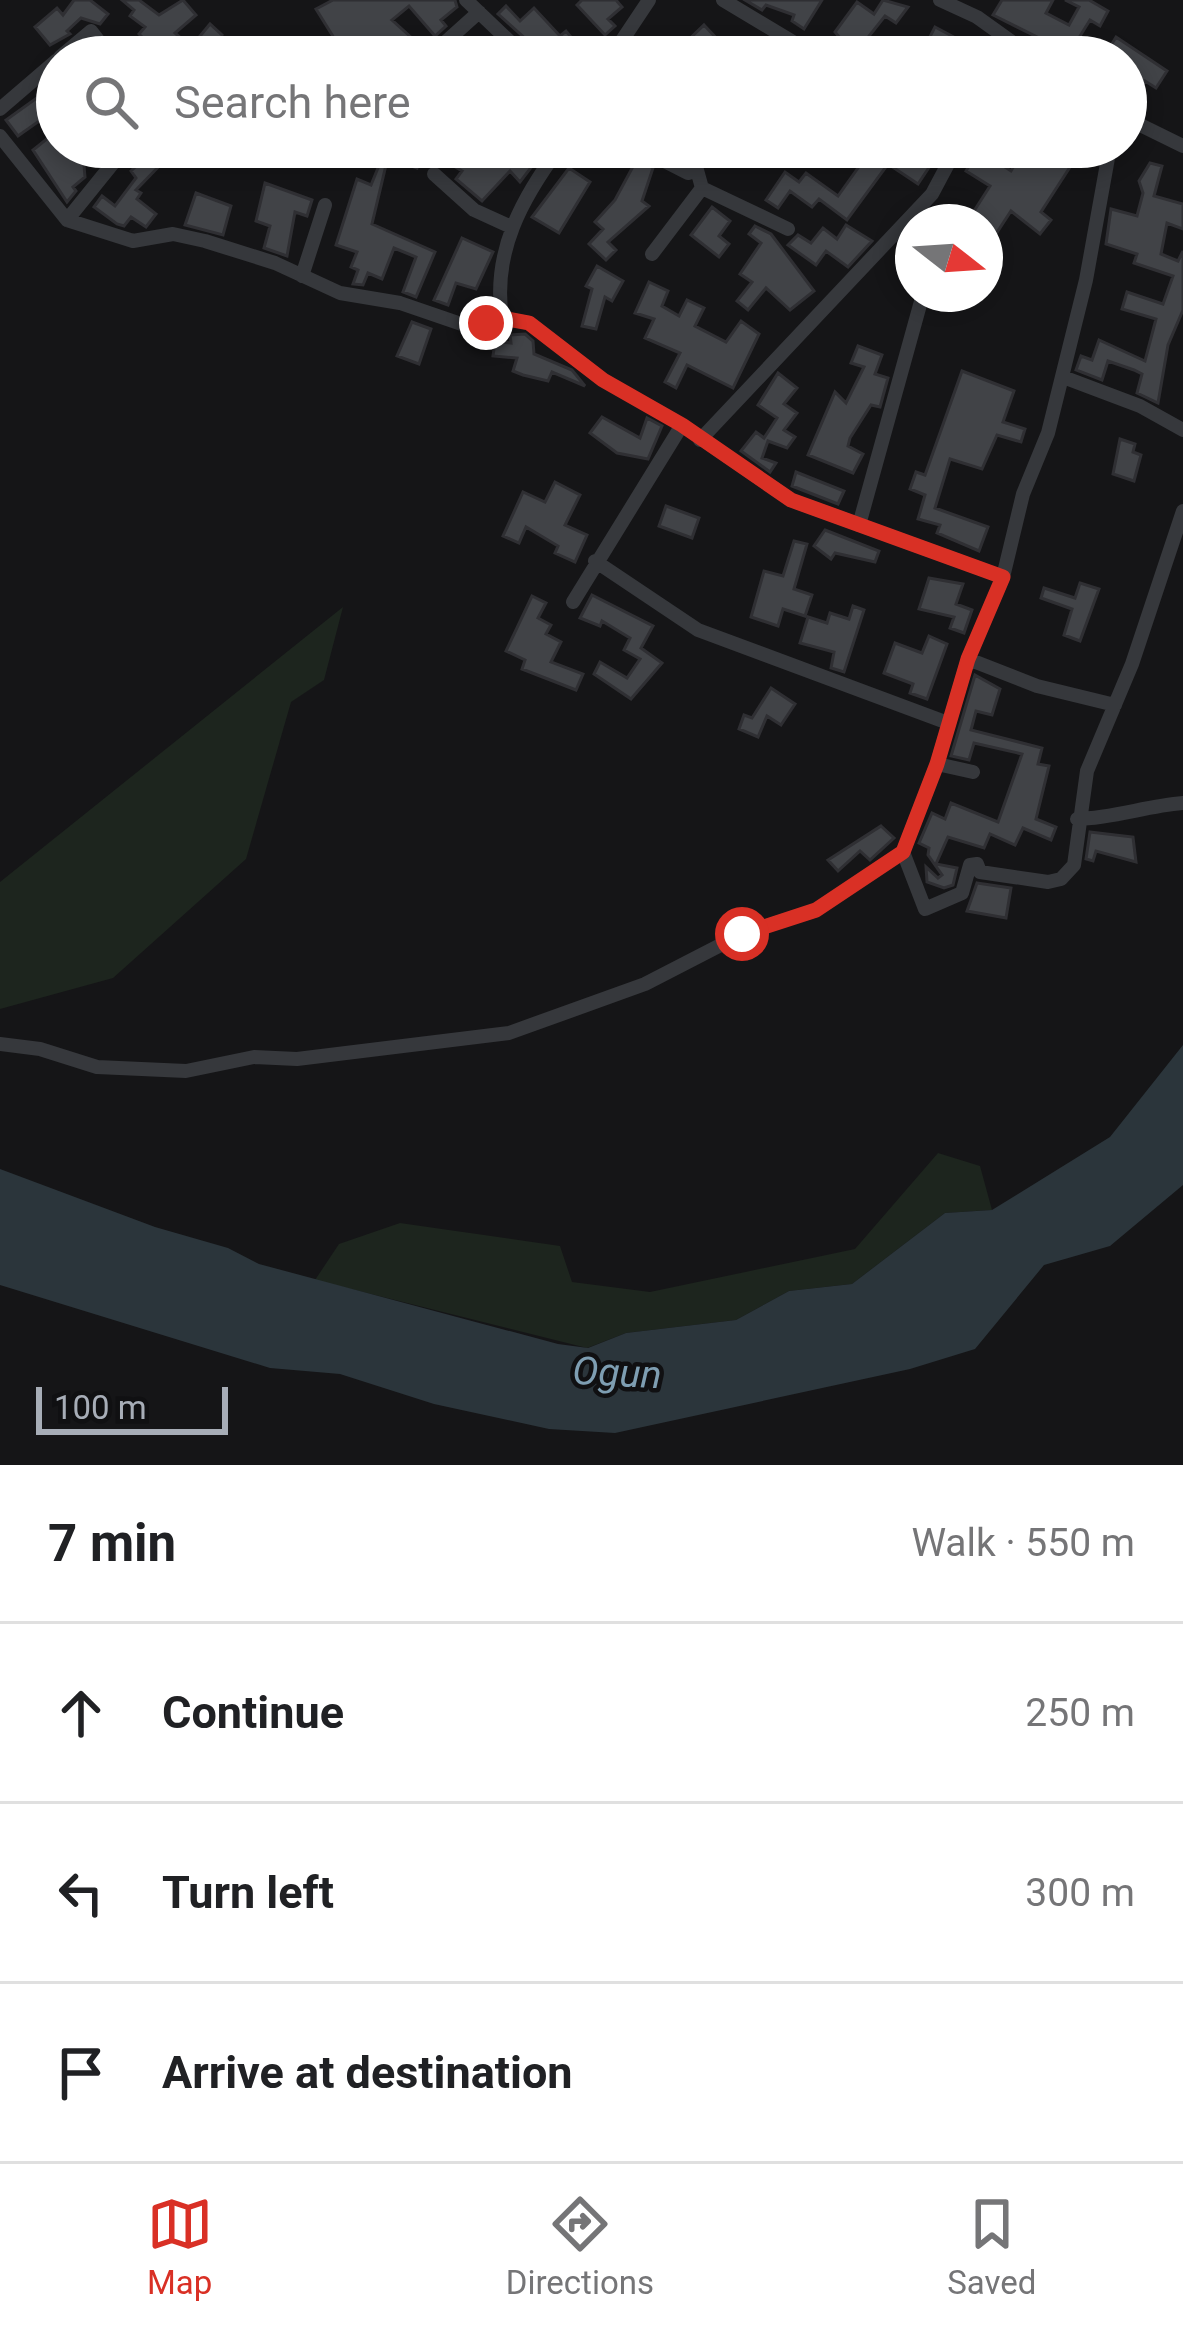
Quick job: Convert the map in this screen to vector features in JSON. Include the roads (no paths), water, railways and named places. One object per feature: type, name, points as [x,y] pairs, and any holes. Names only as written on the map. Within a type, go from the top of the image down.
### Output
[{"type":"street","points":[[466,0],[504,36]]},
{"type":"street","points":[[625,36],[649,0]]},
{"type":"street","points":[[723,0],[783,36]]},
{"type":"street","points":[[940,0],[1004,36]]},
{"type":"street","points":[[977,17],[979,0]]},
{"type":"street","points":[[452,36],[479,12]]},
{"type":"street","points":[[0,109],[36,78]]},
{"type":"street","points":[[1147,128],[1183,146]]},
{"type":"street","points":[[0,136],[67,220],[133,241],[173,233],[340,293],[400,303],[470,326],[502,318],[529,323],[603,380],[682,425],[791,500],[1003,577]]},
{"type":"street","points":[[67,220],[109,168]]},
{"type":"street","points":[[502,318],[498,288],[511,227],[547,168]]},
{"type":"street","points":[[652,254],[702,188],[698,170],[680,168]]},
{"type":"street","points":[[922,204],[946,168]]},
{"type":"street","points":[[0,1044],[40,1049],[97,1067],[185,1071],[254,1057],[297,1059],[509,1033],[645,984],[742,934],[816,910],[903,852],[937,764],[968,659],[1003,577],[1023,494],[1064,377],[1107,168]]},
{"type":"street","points":[[434,174],[474,210],[511,227]]},
{"type":"street","points":[[702,188],[788,229]]},
{"type":"street","points":[[302,276],[325,205]]},
{"type":"street","points":[[700,440],[895,233]]},
{"type":"street","points":[[859,526],[918,312]]},
{"type":"street","points":[[1064,377],[1140,406],[1183,430]]},
{"type":"street","points":[[573,602],[682,425]]},
{"type":"street","points":[[903,852],[921,906],[932,910],[962,893],[970,866],[977,864],[980,872],[1061,880],[1074,866],[1087,770],[1115,706],[1183,511]]},
{"type":"street","points":[[595,561],[698,630],[947,723]]},
{"type":"street","points":[[968,659],[1037,686],[1115,706]]},
{"type":"street","points":[[937,764],[973,772]]},
{"type":"street","points":[[1077,819],[1114,818],[1151,805],[1183,802]]},
{"type":"water","name":"Ogun","points":[[1183,1045],[1183,1185],[1110,1246],[1044,1265],[975,1349],[910,1369],[615,1433],[549,1429],[434,1404],[340,1374],[270,1368],[0,1285],[0,1169],[155,1227],[228,1248],[259,1264],[558,1344],[588,1348],[626,1333],[736,1320],[789,1291],[852,1284],[945,1213],[992,1210],[1110,1137]]}]
